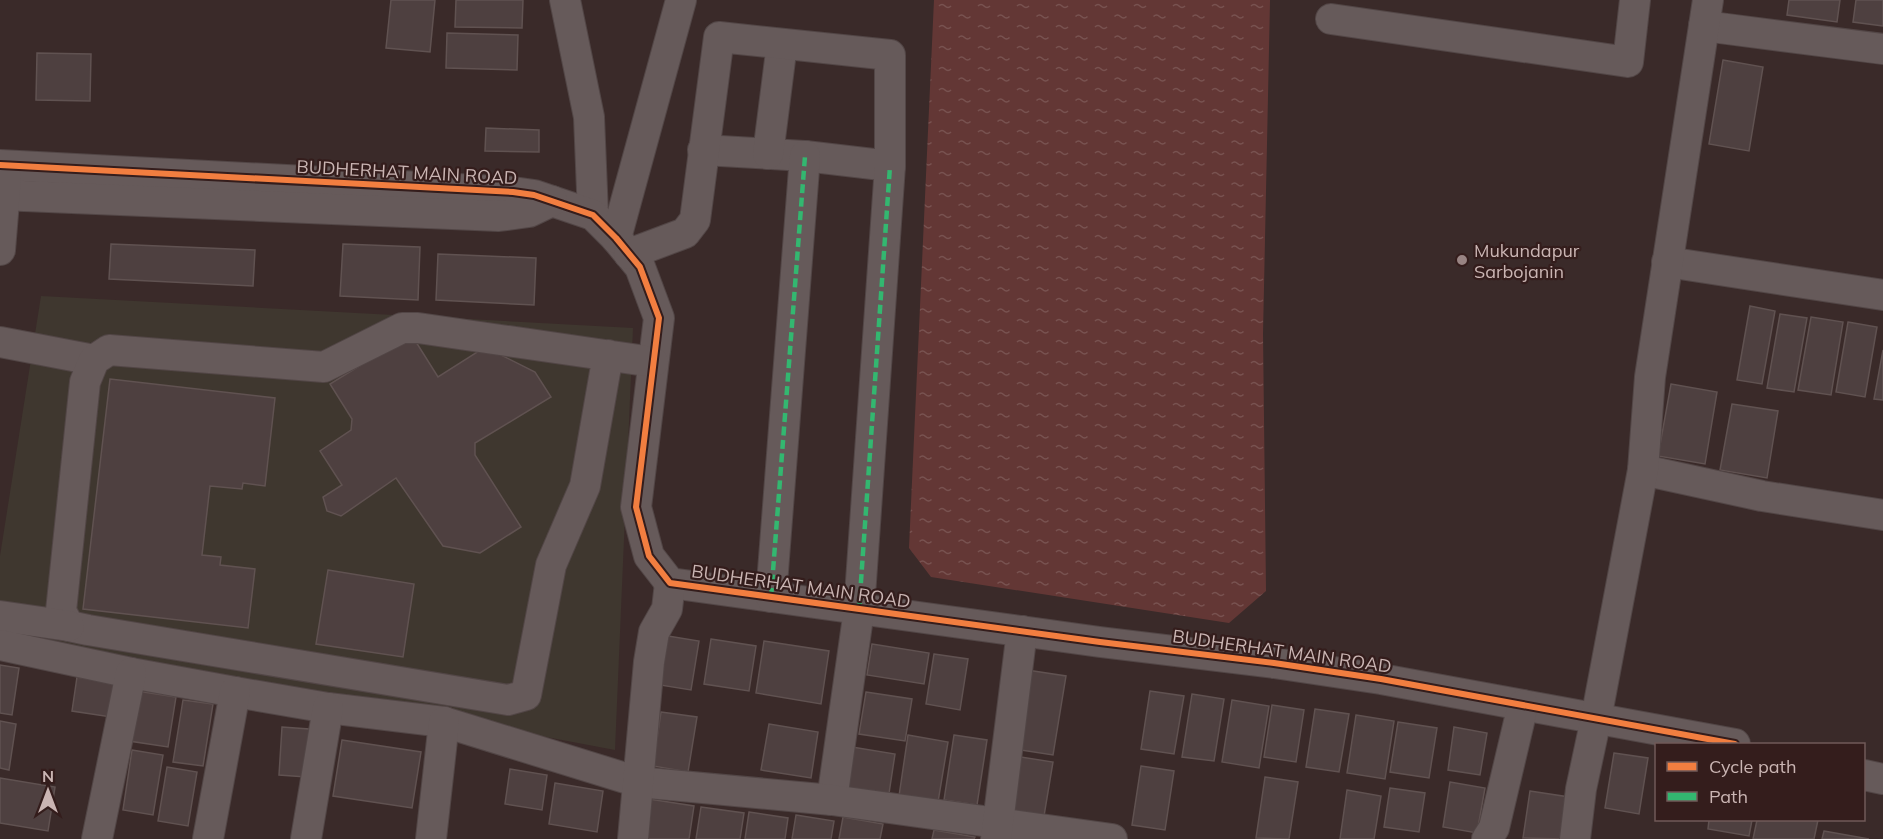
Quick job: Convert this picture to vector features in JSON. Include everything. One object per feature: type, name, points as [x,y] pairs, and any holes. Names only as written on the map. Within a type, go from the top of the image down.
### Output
[{"type":"street","points":[[565,0],[589,117],[593,215]]},
{"type":"street","points":[[681,0],[623,246],[685,234],[695,220],[719,37],[890,55],[890,166],[859,610],[832,800]]},
{"type":"street","points":[[1331,19],[1628,62],[1635,0]]},
{"type":"street","points":[[1575,839],[1581,789],[1643,470],[1650,377],[1706,13],[1883,49]]},
{"type":"street","points":[[768,154],[782,44]]},
{"type":"street","points":[[703,150],[805,156],[890,166]]},
{"type":"street","points":[[771,597],[805,156]]},
{"type":"street","points":[[0,250],[4,165]]},
{"type":"street","name":"BUDHERHAT MAIN ROAD","points":[[4,165],[513,192],[534,195],[593,215],[640,267],[659,318],[636,507],[649,556],[670,583],[1381,679],[1729,743]]},
{"type":"street","name":"BUDHERHAT MAIN ROAD","points":[[2,195],[499,216],[529,212],[552,201]]},
{"type":"street","points":[[1667,262],[1883,296]]},
{"type":"street","points":[[69,626],[61,612],[85,382],[94,360],[109,350],[324,367],[402,328],[418,328],[653,362]]},
{"type":"street","points":[[0,342],[94,360]]},
{"type":"street","points":[[0,616],[508,700],[526,695],[551,565],[585,486],[608,355]]},
{"type":"street","points":[[1643,470],[1762,495],[1883,515]]},
{"type":"street","points":[[633,839],[649,662],[654,632],[667,609],[670,583]]},
{"type":"street","points":[[998,831],[1022,631]]},
{"type":"street","points":[[0,645],[131,674],[328,708],[444,722],[638,782],[832,800],[998,831],[1112,839]]},
{"type":"street","points":[[97,839],[131,674]]},
{"type":"street","points":[[208,839],[235,692]]},
{"type":"street","points":[[1487,839],[1494,828],[1523,705]]},
{"type":"street","points":[[306,839],[328,708]]},
{"type":"street","points":[[431,839],[444,722]]},
{"type":"street","points":[[1865,775],[1883,779]]},
{"type":"shaded area","points":[[41,296],[633,328],[615,750],[0,634],[0,556]]},
{"type":"water","points":[[934,0],[1270,0],[1263,334],[1266,591],[1229,623],[931,577],[909,548]]},
{"type":"building","points":[[391,0],[435,0],[430,52],[386,48]]},
{"type":"building","points":[[456,0],[523,0],[522,28],[455,27]]},
{"type":"building","points":[[1789,0],[1840,0],[1837,22],[1787,15]]},
{"type":"building","points":[[1856,0],[1883,0],[1883,26],[1853,22]]},
{"type":"building","points":[[447,33],[518,35],[517,70],[446,68]]},
{"type":"building","points":[[37,53],[91,54],[90,101],[36,100]]},
{"type":"building","points":[[1723,60],[1763,67],[1749,151],[1709,144]]},
{"type":"building","points":[[486,128],[539,130],[539,152],[485,151]]},
{"type":"building","points":[[111,244],[255,250],[253,286],[109,279]]},
{"type":"building","points":[[343,244],[420,247],[418,300],[340,296]]},
{"type":"building","points":[[438,254],[536,258],[534,305],[436,300]]},
{"type":"building","points":[[1750,306],[1775,311],[1762,384],[1737,380]]},
{"type":"building","points":[[1780,314],[1807,318],[1794,392],[1767,388]]},
{"type":"building","points":[[1811,317],[1843,322],[1831,395],[1798,390]]},
{"type":"building","points":[[1848,322],[1877,327],[1865,397],[1836,392]]},
{"type":"building","points":[[411,334],[438,377],[485,347],[535,372],[551,397],[475,443],[475,455],[521,527],[480,553],[443,546],[396,478],[341,516],[327,511],[323,497],[342,485],[320,451],[351,430],[352,419],[330,384]]},
{"type":"building","points":[[1883,350],[1883,400],[1874,399]]},
{"type":"building","points":[[110,379],[275,398],[265,486],[243,483],[242,489],[210,486],[202,555],[221,557],[220,565],[255,569],[248,628],[83,609]]},
{"type":"building","points":[[1671,384],[1717,392],[1705,464],[1658,456]]},
{"type":"building","points":[[1732,404],[1778,411],[1767,478],[1720,470]]},
{"type":"building","points":[[328,570],[414,584],[403,657],[316,644]]},
{"type":"building","points":[[668,636],[699,641],[691,690],[660,685]]},
{"type":"building","points":[[711,639],[756,646],[749,691],[704,684]]},
{"type":"building","points":[[764,641],[829,651],[821,704],[756,693]]},
{"type":"building","points":[[872,644],[929,653],[924,684],[867,675]]},
{"type":"building","points":[[934,654],[968,659],[960,710],[926,704]]},
{"type":"building","points":[[0,665],[19,668],[12,715],[0,713]]},
{"type":"building","points":[[1027,670],[1066,676],[1053,755],[1014,749]]},
{"type":"building","points":[[77,677],[116,683],[111,717],[72,711]]},
{"type":"building","points":[[137,691],[176,697],[168,747],[129,741]]},
{"type":"building","points":[[1150,691],[1184,696],[1174,754],[1141,749]]},
{"type":"building","points":[[866,692],[912,699],[905,741],[859,734]]},
{"type":"building","points":[[1192,694],[1224,699],[1214,761],[1182,757]]},
{"type":"building","points":[[183,700],[213,704],[203,766],[173,762]]},
{"type":"building","points":[[1232,700],[1269,706],[1259,768],[1222,762]]},
{"type":"building","points":[[1272,705],[1304,710],[1296,762],[1264,757]]},
{"type":"building","points":[[1315,709],[1349,714],[1339,772],[1306,767]]},
{"type":"building","points":[[661,712],[697,717],[688,772],[653,766]]},
{"type":"building","points":[[1356,715],[1394,721],[1385,779],[1347,773]]},
{"type":"building","points":[[0,721],[16,724],[9,770],[0,768]]},
{"type":"building","points":[[1398,722],[1437,728],[1429,778],[1390,772]]},
{"type":"building","points":[[769,724],[818,732],[811,778],[761,770]]},
{"type":"building","points":[[282,727],[309,729],[306,777],[279,775]]},
{"type":"building","points":[[1454,727],[1487,733],[1480,775],[1448,770]]},
{"type":"building","points":[[908,735],[948,742],[938,802],[899,796]]},
{"type":"building","points":[[954,735],[987,740],[977,805],[944,800]]},
{"type":"building","points":[[342,740],[421,752],[412,808],[333,796]]},
{"type":"building","points":[[846,746],[895,754],[888,800],[839,792]]},
{"type":"building","points":[[132,750],[163,755],[153,815],[123,810]]},
{"type":"building","points":[[1614,753],[1648,758],[1639,814],[1605,808]]},
{"type":"building","points":[[1015,756],[1053,762],[1044,816],[1006,810]]},
{"type":"building","points":[[1141,766],[1174,771],[1165,830],[1132,825]]},
{"type":"building","points":[[167,767],[197,772],[188,826],[158,821]]},
{"type":"building","points":[[510,769],[547,775],[542,810],[505,804]]},
{"type":"building","points":[[1265,777],[1298,782],[1289,839],[1256,838]]},
{"type":"building","points":[[0,778],[55,787],[48,831],[0,823]]},
{"type":"building","points":[[1450,782],[1485,788],[1477,833],[1443,827]]},
{"type":"building","points":[[555,783],[603,791],[597,832],[549,824]]},
{"type":"building","points":[[1390,788],[1425,793],[1419,832],[1384,827]]},
{"type":"building","points":[[1347,790],[1381,796],[1374,839],[1340,839]]},
{"type":"building","points":[[1530,791],[1569,797],[1563,839],[1523,838]]},
{"type":"building","points":[[649,799],[694,806],[689,839],[643,839]]},
{"type":"building","points":[[701,807],[744,813],[740,839],[696,839]]},
{"type":"building","points":[[749,812],[788,818],[785,839],[745,839]]},
{"type":"building","points":[[796,815],[834,821],[831,839],[792,839]]},
{"type":"building","points":[[843,817],[883,824],[880,839],[839,839]]},
{"type":"building","points":[[1709,821],[1752,821],[1749,836],[1708,829]]},
{"type":"building","points":[[1757,821],[1818,821],[1814,839],[1753,839]]},
{"type":"building","points":[[934,830],[975,837],[974,839],[932,839]]},
{"type":"building","points":[[1824,831],[1869,839],[1822,839]]},
{"type":"marked path","points":[[771,597],[805,156]]},
{"type":"marked path","points":[[859,610],[890,166]]},
{"type":"cycle path","points":[[0,165],[513,192],[534,195],[593,215],[640,267],[659,318],[636,507],[649,556],[670,583],[1381,679],[1730,743]]},
{"type":"place","name":"Mukundapur Sarbojanin","points":[[1462,260]]}]
